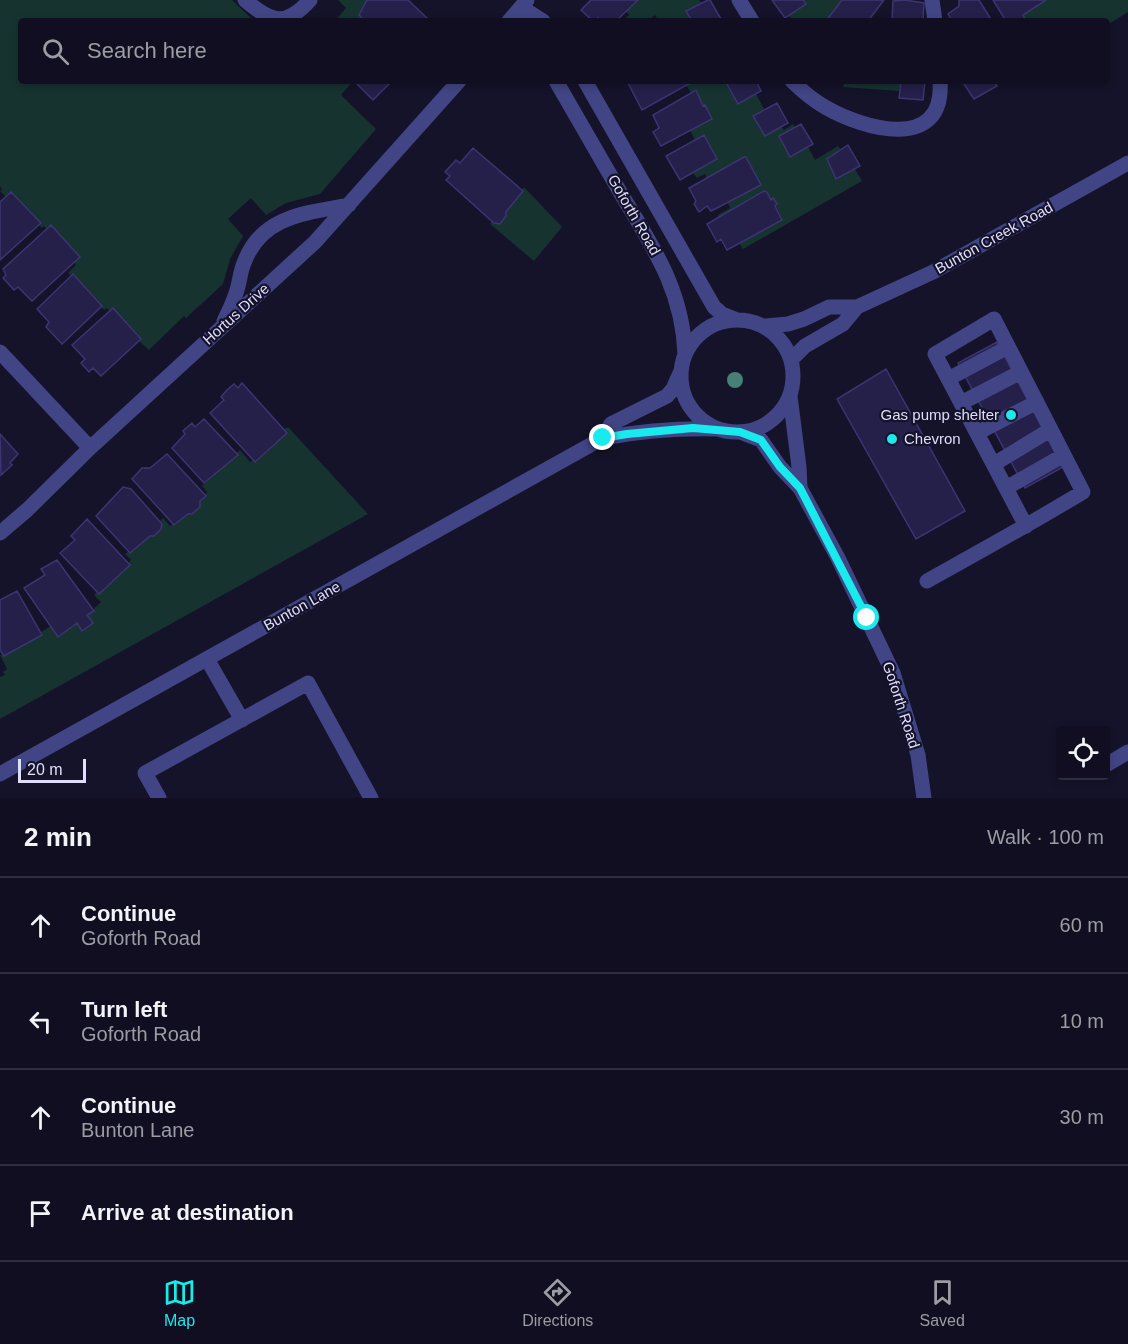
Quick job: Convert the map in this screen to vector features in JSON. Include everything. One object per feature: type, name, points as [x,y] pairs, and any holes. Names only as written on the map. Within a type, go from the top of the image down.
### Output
[{"type":"street","points":[[245,0],[261,14],[270,18]]},
{"type":"street","points":[[286,18],[294,15],[310,0]]},
{"type":"street","points":[[739,0],[750,18]]},
{"type":"street","points":[[932,0],[935,18]]},
{"type":"street","points":[[512,18],[522,7],[538,18]]},
{"type":"street","name":"Hortus Drive","points":[[0,532],[27,510],[90,448],[315,243],[456,84]]},
{"type":"street","name":"Goforth Road","points":[[558,84],[656,252],[674,289],[683,330],[683,365]]},
{"type":"street","name":"Goforth Road","points":[[587,84],[714,307],[722,314],[737,320]]},
{"type":"street","points":[[795,84],[822,106],[840,115],[880,127],[904,129],[928,122],[939,103],[940,84]]},
{"type":"street","name":"Bunton Creek Road","points":[[766,326],[804,320],[829,307],[857,306],[933,272],[1128,163]]},
{"type":"street","points":[[222,326],[253,244],[269,228],[294,215],[349,205]]},
{"type":"street","name":"Bunton Creek Road","points":[[791,360],[805,346],[843,324],[857,306]]},
{"type":"street","points":[[927,581],[1026,526],[1083,492],[994,319],[935,354],[1026,526]]},
{"type":"street","points":[[737,320],[766,326],[780,338],[791,360],[793,378],[790,396],[780,411],[767,423],[753,430],[740,432],[718,429],[695,415],[686,402],[682,386],[683,365],[691,342],[702,330],[737,320]]},
{"type":"street","points":[[948,379],[1008,347]]},
{"type":"street","points":[[0,352],[90,448]]},
{"type":"street","name":"Bunton Lane","points":[[603,438],[611,424],[667,396],[673,389],[683,365]]},
{"type":"street","points":[[962,403],[1021,372]]},
{"type":"street","name":"Goforth Road","points":[[790,396],[800,488]]},
{"type":"street","points":[[977,433],[1036,402]]},
{"type":"street","name":"Bunton Lane","points":[[0,774],[603,438],[693,428],[718,429]]},
{"type":"street","points":[[994,464],[1050,430]]},
{"type":"street","name":"Goforth Road","points":[[740,432],[761,440],[780,467],[800,488],[838,558],[893,673],[918,755],[924,798]]},
{"type":"street","points":[[1006,488],[1064,455]]},
{"type":"street","points":[[207,659],[242,720]]},
{"type":"street","points":[[159,798],[145,773],[308,683],[371,798]]},
{"type":"street","points":[[1110,763],[1128,752]]},
{"type":"green space","points":[[0,0],[232,0],[251,18],[18,18],[18,84],[350,84],[341,95],[376,129],[320,194],[286,203],[266,215],[251,198],[228,219],[243,236],[230,259],[223,284],[186,318],[184,316],[149,350],[113,308],[109,311],[107,308],[104,310],[74,275],[68,273],[80,257],[51,225],[47,229],[44,226],[42,228],[39,225],[41,223],[11,192],[6,197],[0,191],[2,189],[0,186]]},
{"type":"green space","points":[[338,0],[367,0],[359,15],[362,18],[338,18],[346,8]]},
{"type":"green space","points":[[638,0],[699,0],[702,3],[686,11],[690,18],[657,18],[655,15],[651,18],[626,18],[629,15],[626,11]]},
{"type":"green space","points":[[803,0],[842,0],[828,18],[790,18],[789,15],[806,4]]},
{"type":"green space","points":[[1046,0],[1128,0],[1128,12],[1110,23],[1110,18],[1024,18],[1023,15]]},
{"type":"green space","points":[[727,84],[739,104],[756,94],[764,109],[753,116],[765,135],[781,127],[784,130],[793,124],[795,128],[779,136],[790,157],[808,147],[815,160],[838,146],[841,150],[827,160],[836,179],[855,169],[862,181],[743,249],[739,243],[782,219],[773,199],[718,218],[718,215],[730,208],[728,203],[760,185],[707,179],[705,174],[697,178],[693,173],[717,158],[704,135],[695,140],[690,130],[712,119],[696,91],[691,93],[686,85]]},
{"type":"green space","points":[[844,84],[900,84],[899,91],[843,87]]},
{"type":"green space","points":[[524,187],[562,227],[534,261],[490,224],[492,221],[500,223]]},
{"type":"green space","points":[[288,427],[368,514],[0,719],[0,677],[5,675],[3,672],[7,669],[0,655],[4,655],[51,626],[59,637],[77,623],[82,630],[93,623],[87,615],[101,602],[94,595],[97,592],[99,594],[131,560],[125,554],[130,553],[150,536],[154,536],[161,529],[160,521],[163,518],[170,526],[175,525],[200,507],[200,501],[207,492],[202,486],[238,455],[240,450],[250,462],[253,460],[256,462],[287,433],[284,429]]},
{"type":"building","points":[[367,0],[408,0],[427,18],[362,18],[359,15]]},
{"type":"building","points":[[591,0],[638,0],[619,18],[590,18],[581,10]]},
{"type":"building","points":[[710,0],[720,18],[690,18],[686,11]]},
{"type":"building","points":[[772,0],[803,0],[806,4],[785,18]]},
{"type":"building","points":[[842,0],[884,0],[870,18],[828,18]]},
{"type":"building","points":[[959,0],[979,0],[990,18],[950,18],[948,14],[959,6]]},
{"type":"building","points":[[993,0],[1046,0],[1023,15],[1024,18],[1004,18]]},
{"type":"building","points":[[893,1],[924,3],[923,18],[892,18]]},
{"type":"building","points":[[357,84],[389,84],[373,100]]},
{"type":"building","points":[[629,84],[689,84],[642,110]]},
{"type":"building","points":[[727,84],[758,84],[761,91],[738,104]]},
{"type":"building","points":[[901,84],[925,84],[923,100],[899,98]]},
{"type":"building","points":[[964,84],[996,84],[997,86],[974,99]]},
{"type":"building","points":[[696,90],[712,119],[661,146],[653,132],[659,128],[653,115]]},
{"type":"building","points":[[777,103],[788,123],[765,136],[753,116]]},
{"type":"building","points":[[801,124],[813,144],[790,157],[779,136]]},
{"type":"building","points":[[704,135],[717,159],[680,180],[666,156]]},
{"type":"building","points":[[848,145],[860,166],[836,179],[827,159]]},
{"type":"building","points":[[473,148],[523,191],[506,212],[500,224],[494,223],[446,180],[450,176],[445,172],[456,160],[460,163]]},
{"type":"building","points":[[744,157],[761,185],[711,211],[707,206],[699,212],[689,188]]},
{"type":"building","points":[[764,191],[777,204],[775,206],[782,220],[727,250],[721,239],[717,242],[707,224]]},
{"type":"building","points":[[11,192],[41,223],[0,260],[0,202]]},
{"type":"building","points":[[51,225],[80,257],[32,301],[18,287],[14,290],[3,278],[6,275],[3,269]]},
{"type":"building","points":[[73,274],[102,306],[62,344],[46,327],[49,322],[37,309]]},
{"type":"building","points":[[113,308],[141,339],[101,376],[93,368],[89,372],[81,363],[85,359],[72,345]]},
{"type":"building","name":"Gas pump shelter","points":[[997,342],[1063,467],[1025,488],[958,363]]},
{"type":"building","name":"Chevron","points":[[886,369],[965,511],[916,539],[837,399]]},
{"type":"building","points":[[242,383],[287,433],[255,462],[210,413],[224,400],[221,397],[227,390],[234,384],[238,388]]},
{"type":"building","points":[[204,419],[238,455],[204,483],[172,448],[185,434],[183,431],[192,423],[195,427]]},
{"type":"building","points":[[0,434],[18,454],[10,463],[12,465],[1,475]]},
{"type":"building","points":[[167,454],[206,496],[200,501],[200,507],[174,525],[132,479],[142,468],[150,468]]},
{"type":"building","points":[[123,487],[131,489],[162,524],[161,529],[154,536],[150,536],[130,553],[96,516]]},
{"type":"building","points":[[87,519],[130,565],[99,594],[60,553],[75,540],[71,536]]},
{"type":"building","points":[[57,560],[94,611],[87,615],[93,623],[82,631],[77,623],[58,637],[24,588],[45,575],[41,569]]},
{"type":"building","points":[[17,591],[42,635],[4,656],[0,650],[0,600]]},
{"type":"place","name":"Gas pump shelter","points":[[1011,415]]},
{"type":"place","name":"Chevron","points":[[892,439]]},
{"type":"route","points":[[603,438],[693,428],[740,432],[761,440],[780,467],[800,488],[867,618]]}]
